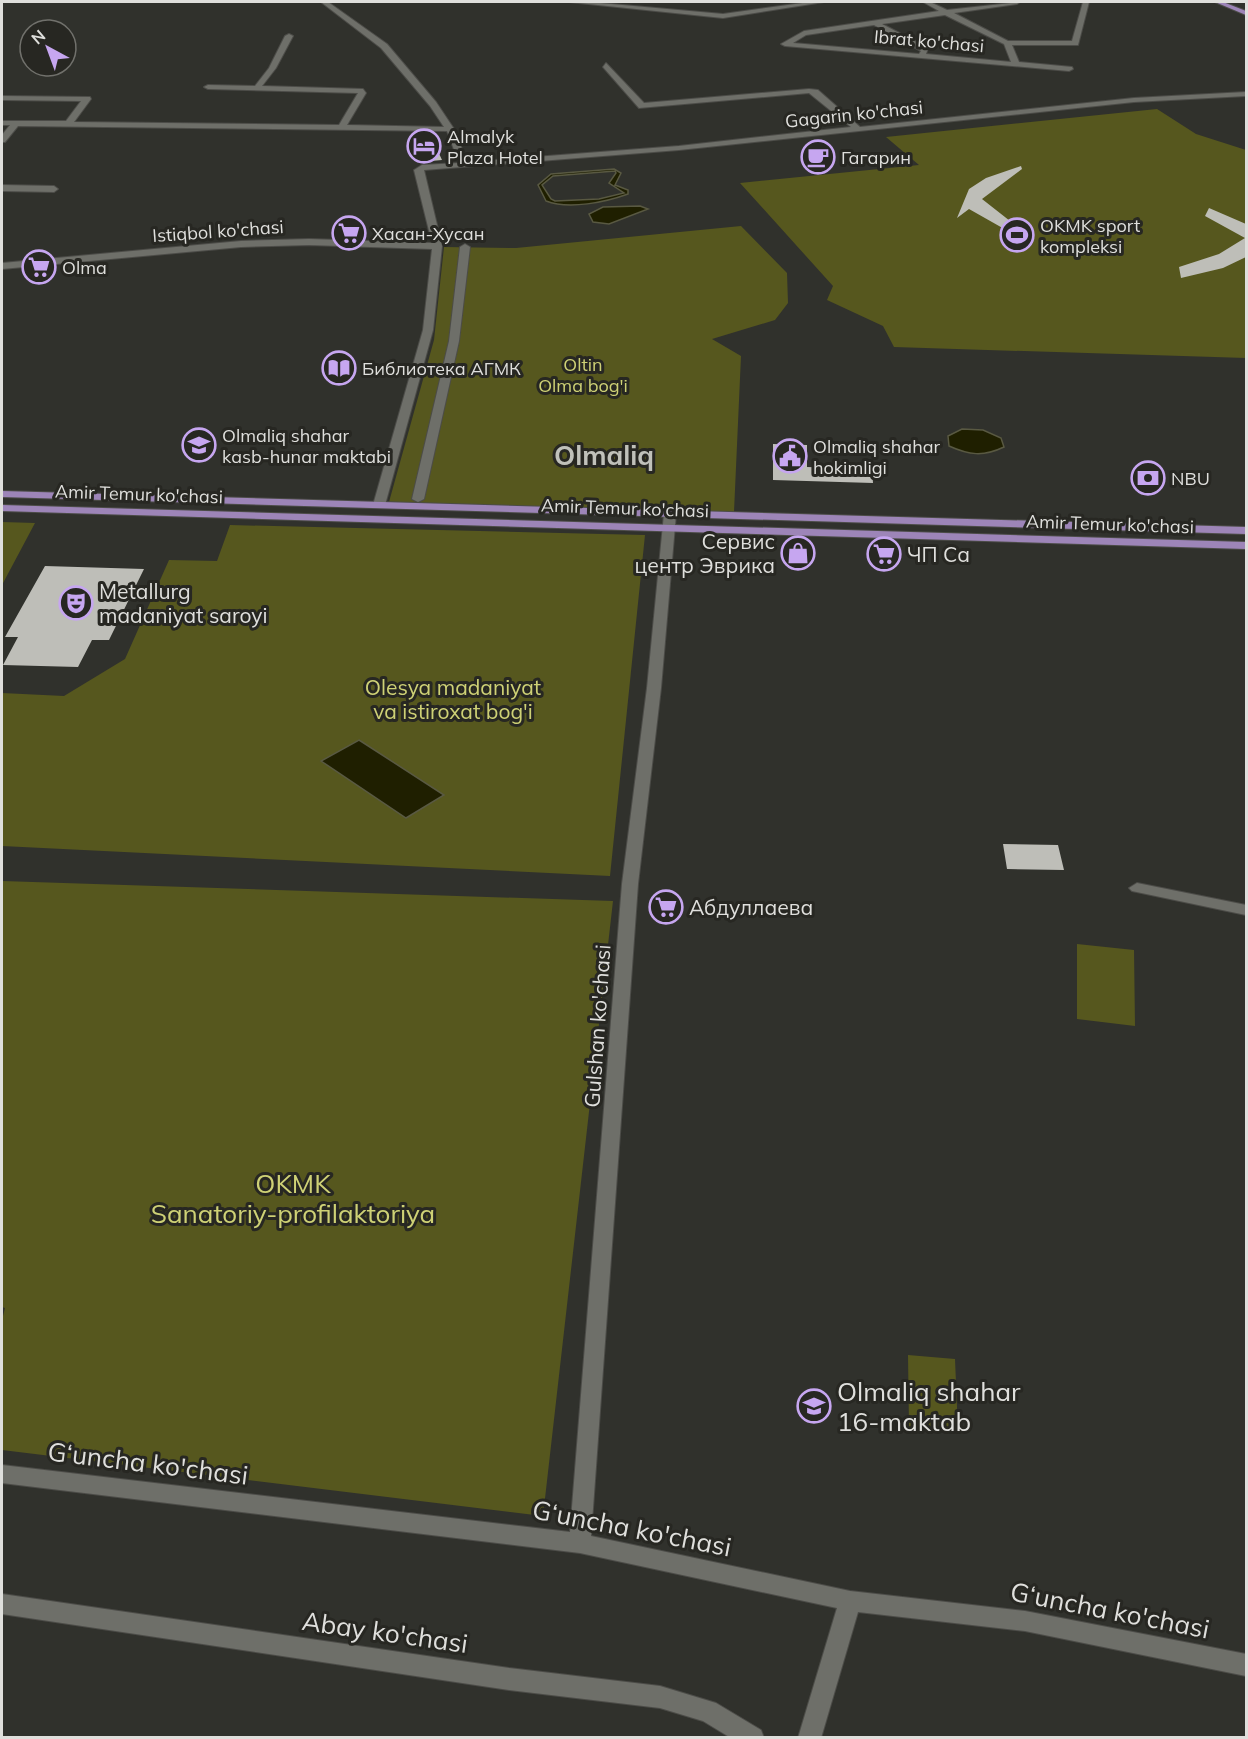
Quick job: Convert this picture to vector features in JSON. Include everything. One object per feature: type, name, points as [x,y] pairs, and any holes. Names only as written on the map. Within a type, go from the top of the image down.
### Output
[{"type":"main road","points":[[1218,2],[1246,13]]},
{"type":"main road","name":"Amir Temur ko'chasi","points":[[2,494],[379,505],[670,521],[1246,546]]},
{"type":"main road","points":[[235,515],[242,501]]},
{"type":"main road","name":"Amir Temur ko'chasi","points":[[2,508],[235,515],[1246,531]]},
{"type":"street","points":[[324,2],[384,46],[433,104],[450,129],[464,165]]},
{"type":"street","points":[[573,2],[723,16],[821,2]]},
{"type":"street","points":[[658,11],[667,2]]},
{"type":"street","points":[[762,2],[775,8]]},
{"type":"street","points":[[926,2],[1007,43],[1075,43],[1086,2]]},
{"type":"street","points":[[874,22],[1017,2]]},
{"type":"street","points":[[874,22],[925,50],[921,56]]},
{"type":"street","name":"Ibrat ko'chasi","points":[[874,22],[804,33],[785,44],[1069,69]]},
{"type":"street","points":[[257,88],[272,68],[289,36]]},
{"type":"street","points":[[1007,43],[1016,64]]},
{"type":"street","points":[[606,65],[642,106],[809,91],[815,92],[858,129]]},
{"type":"street","points":[[208,87],[360,91],[362,93],[341,128]]},
{"type":"street","name":"Gagarin ko'chasi","points":[[436,246],[436,236],[418,170],[428,166],[679,148],[1134,100],[1246,94]]},
{"type":"street","points":[[2,98],[87,99],[68,124]]},
{"type":"street","points":[[2,123],[450,129]]},
{"type":"street","points":[[2,140],[16,123]]},
{"type":"street","points":[[2,188],[54,189]]},
{"type":"street","name":"Istiqbol ko'chasi","points":[[2,267],[241,244],[309,242],[436,246]]},
{"type":"street","points":[[379,505],[428,330],[436,246]]},
{"type":"street","points":[[418,499],[454,341],[465,247]]},
{"type":"street","name":"Gulshan ko'chasi","points":[[580,1543],[630,884],[654,688],[670,521]]},
{"type":"street","points":[[1137,888],[1246,910]]},
{"type":"street","name":"G‘uncha ko'chasi","points":[[2,1474],[580,1543],[850,1601],[1025,1621],[1246,1665]]},
{"type":"street","points":[[809,1737],[850,1601]]},
{"type":"street","name":"Abay ko'chasi","points":[[2,1604],[509,1679],[660,1697],[708,1711],[753,1737]]},
{"type":"green space","name":"OKMK sport kompleksi","points":[[1157,109],[1196,134],[1246,150],[1246,358],[894,347],[883,326],[827,300],[833,286],[740,183],[919,165],[886,137]]},
{"type":"green space","name":"Oltin Olma bog'i","points":[[741,226],[787,273],[788,303],[775,320],[712,339],[741,356],[734,512],[389,502],[434,340],[444,247],[516,248]]},
{"type":"green space","points":[[2,522],[35,523],[2,585]]},
{"type":"green space","name":"Olesya madaniyat va istiroxat bog'i","points":[[230,525],[645,535],[610,876],[2,846],[2,693],[64,696],[125,659],[169,560],[217,561]]},
{"type":"green space","name":"OKMK Sanatoriy-profilaktoriya","points":[[2,881],[613,901],[543,1516],[2,1450],[2,1320],[5,1308],[2,1307]]},
{"type":"green space","points":[[1077,944],[1134,950],[1135,1026],[1077,1019]]},
{"type":"green space","points":[[908,1355],[955,1359],[958,1431],[909,1427]]},
{"type":"shaded area","points":[[614,169],[621,173],[615,185],[628,190],[628,194],[587,204],[555,204],[546,201],[538,185],[551,174]],"holes":[[[615,171],[609,183],[624,193],[599,199],[555,201],[551,199],[542,185],[553,176]]]},
{"type":"shaded area","points":[[640,206],[648,209],[609,224],[593,222],[589,214],[603,207]]},
{"type":"shaded area","points":[[962,429],[983,430],[1001,438],[1004,447],[976,454],[949,446],[948,436]]},
{"type":"shaded area","points":[[359,740],[444,795],[406,818],[321,761]]},
{"type":"building","name":"Almalyk Plaza Hotel","points":[[431,136],[442,160],[420,162],[410,137]]},
{"type":"building","points":[[1021,166],[1022,169],[982,199],[1024,232],[1020,238],[969,209],[957,218],[969,189],[986,178]]},
{"type":"building","points":[[1209,208],[1246,224],[1246,257],[1223,268],[1181,278],[1179,267],[1219,254],[1245,238],[1205,216]]},
{"type":"building","name":"Olmaliq shahar hokimligi","points":[[773,444],[807,445],[807,467],[872,469],[873,483],[773,480]]},
{"type":"building","name":"Metallurg madaniyat saroyi","points":[[45,566],[144,569],[109,640],[92,640],[78,667],[3,665],[18,637],[5,637]]},
{"type":"building","points":[[1003,844],[1058,845],[1064,870],[1007,869]]},
{"type":"place","name":"Almalyk Plaza Hotel","points":[[424,146]]},
{"type":"place","name":"Гагарин","points":[[818,157]]},
{"type":"place","name":"Хасан-Хусан","points":[[349,233]]},
{"type":"place","name":"OKMK sport kompleksi","points":[[1017,235]]},
{"type":"place","name":"Olma","points":[[39,267]]},
{"type":"place","name":"Библиотека АГМК","points":[[339,368]]},
{"type":"place","name":"Olmaliq shahar kasb-hunar maktabi","points":[[199,445]]},
{"type":"place","name":"Olmaliq shahar hokimligi","points":[[790,456]]},
{"type":"place","name":"NBU","points":[[1148,478]]},
{"type":"place","name":"Сервис центр Эврика","points":[[798,553]]},
{"type":"place","name":"ЧП Са","points":[[884,554]]},
{"type":"place","name":"Metallurg madaniyat saroyi","points":[[76,603]]},
{"type":"place","name":"Абдуллаева","points":[[666,907]]},
{"type":"place","name":"Olmaliq shahar 16-maktab","points":[[814,1406]]},
{"type":"district","name":"Olmaliq","points":[[604,455]]}]
